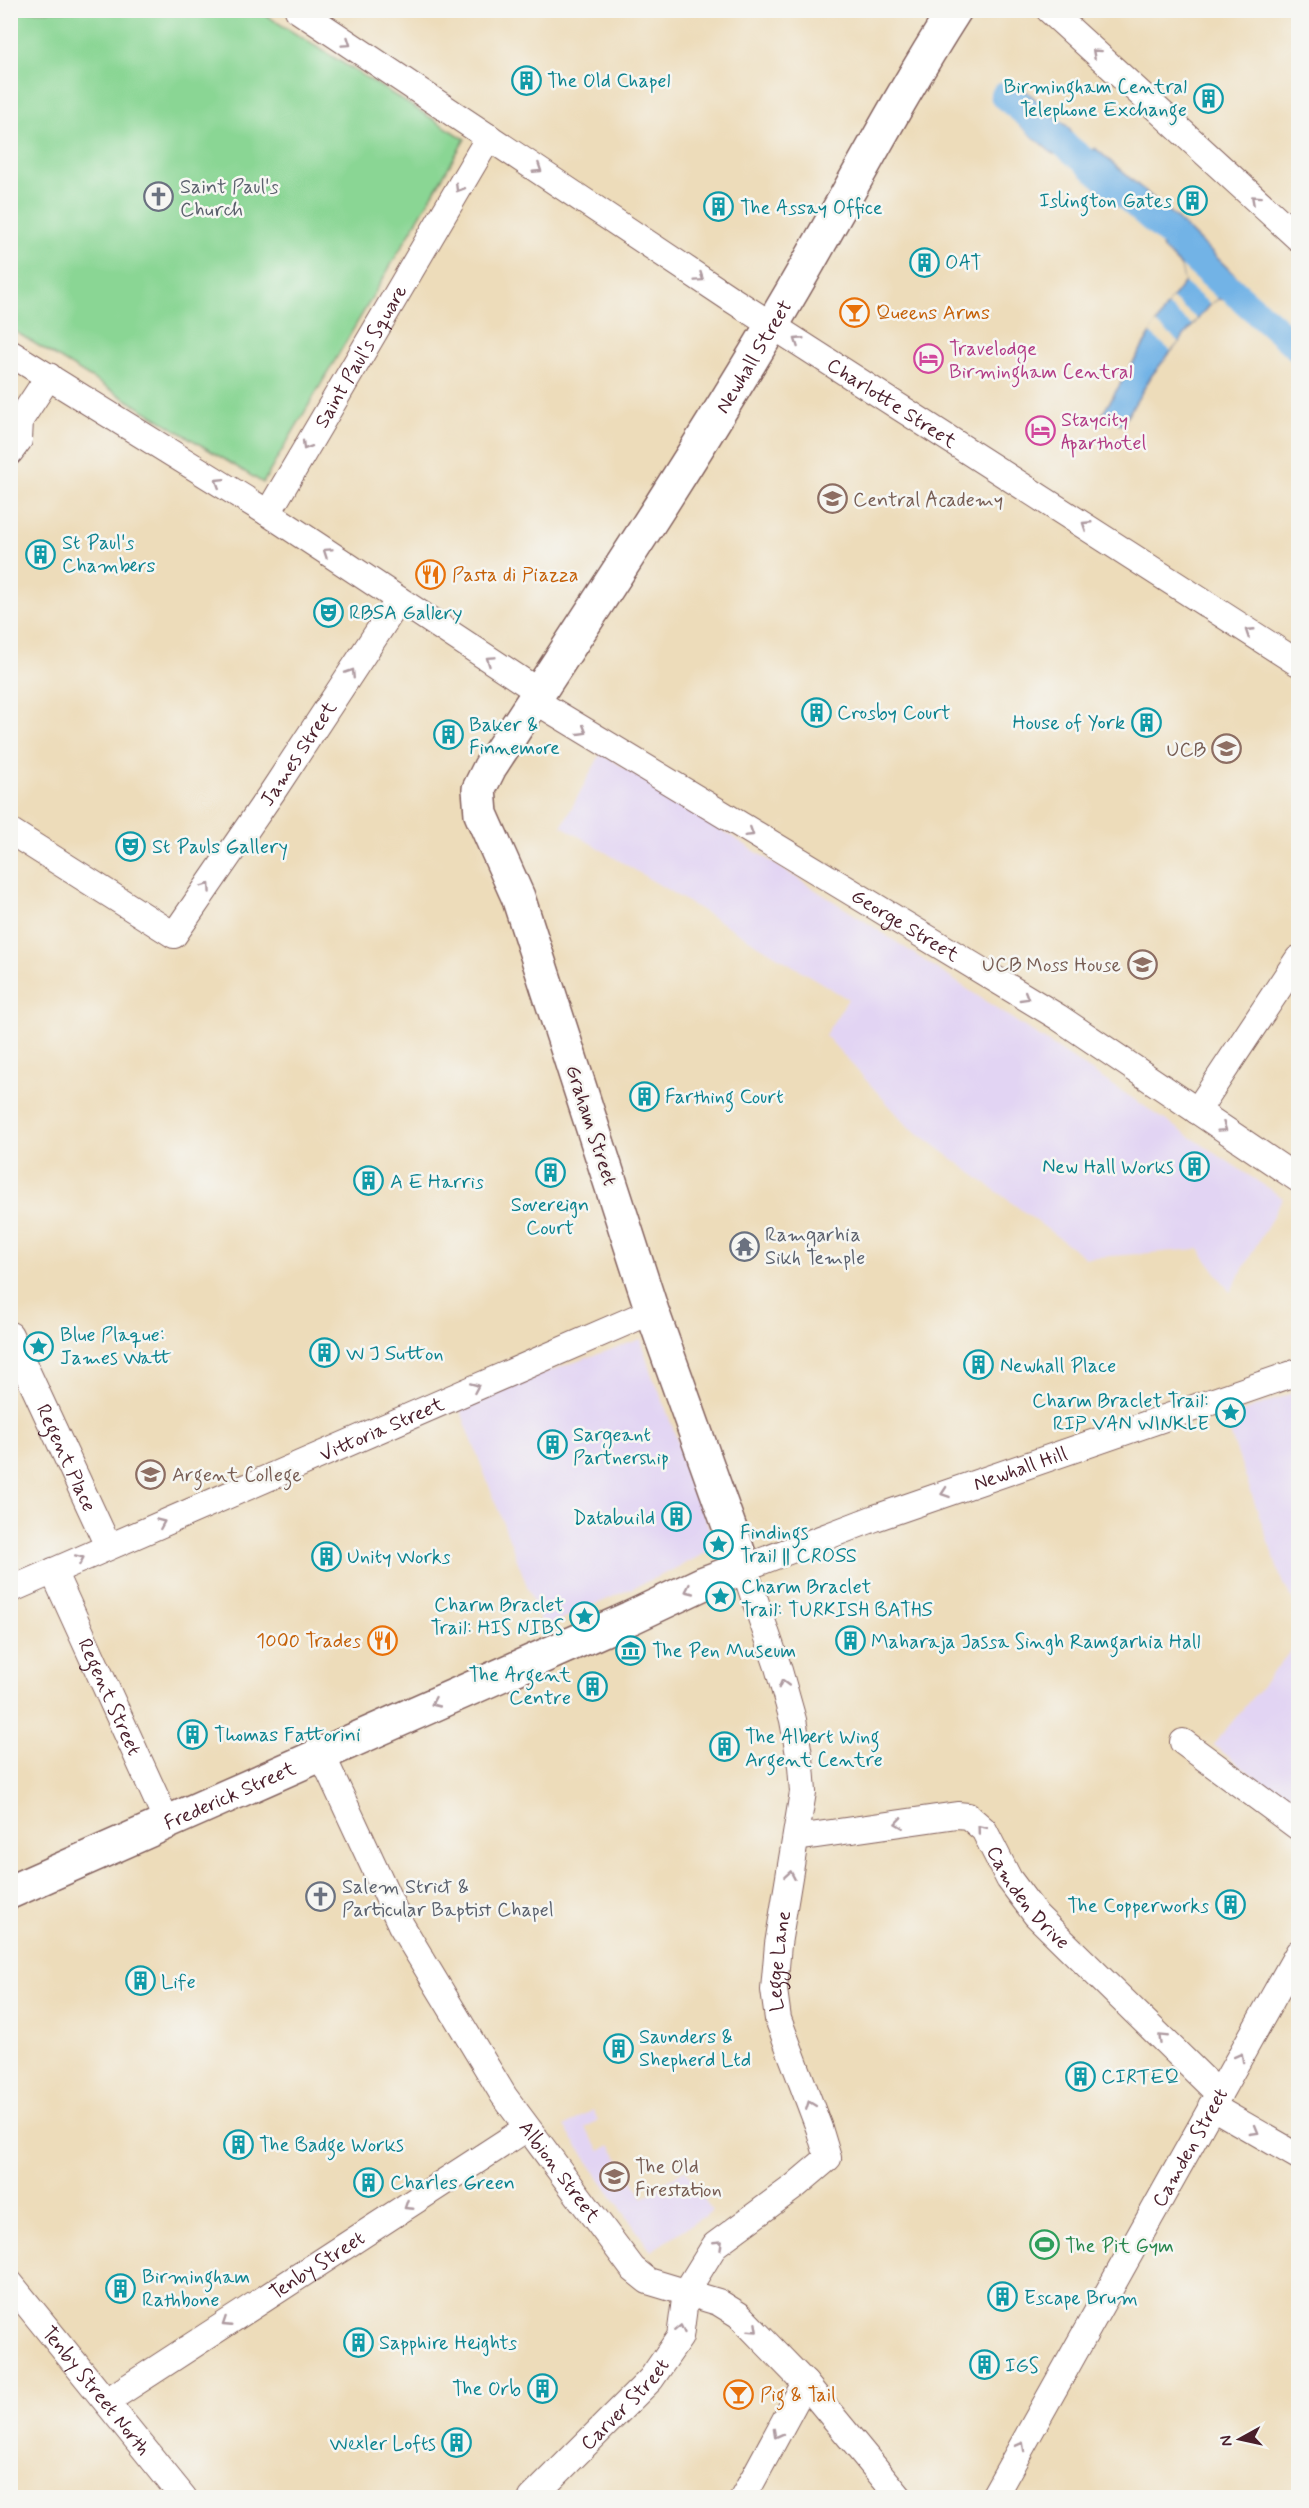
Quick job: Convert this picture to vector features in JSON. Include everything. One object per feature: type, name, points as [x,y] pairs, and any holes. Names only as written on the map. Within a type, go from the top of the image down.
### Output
[{"type":"street","points":[[298,10],[489,137]]},
{"type":"street","name":"Newhall Street","points":[[536,696],[663,502],[790,295],[921,63],[955,10]]},
{"type":"street","points":[[1049,10],[1299,238]]},
{"type":"street","name":"Charlotte Street","points":[[489,137],[771,324],[1299,663]]},
{"type":"street","name":"Saint Paul's Square","points":[[268,513],[489,137]]},
{"type":"street","points":[[10,353],[268,513]]},
{"type":"street","points":[[10,453],[19,440],[15,421],[49,376]]},
{"type":"street","name":"George Street","points":[[268,513],[399,600],[536,696],[1058,1017],[1299,1179]]},
{"type":"street","name":"James Street","points":[[10,831],[174,935],[273,791],[399,600]]},
{"type":"street","name":"Graham Street","points":[[536,696],[490,767],[479,789],[481,814],[518,897],[652,1311],[744,1568]]},
{"type":"street","points":[[1197,1111],[1299,959]]},
{"type":"street","name":"Vittoria Street","points":[[10,1590],[652,1311]]},
{"type":"street","name":"Regent Place","points":[[10,1335],[108,1546]]},
{"type":"street","name":"Newhall Hill","points":[[744,1568],[875,1518],[1299,1372]]},
{"type":"street","name":"Frederick Street","points":[[10,1892],[630,1618],[704,1583],[744,1568]]},
{"type":"street","name":"Legge Lane","points":[[686,2292],[715,2245],[795,2186],[828,2158],[778,2019],[774,1990],[778,1944],[803,1792],[794,1727],[778,1666],[744,1568]]},
{"type":"street","name":"Regent Street","points":[[53,1571],[167,1822]]},
{"type":"street","points":[[1183,1742],[1299,1827]]},
{"type":"street","name":"Albion Street","points":[[321,1753],[401,1925],[504,2096],[633,2270],[648,2281],[718,2302],[739,2315],[805,2383],[900,2498]]},
{"type":"street","name":"Camden Drive","points":[[796,1838],[957,1815],[968,1816],[984,1830],[1009,1879],[1036,1915],[1215,2100],[1299,2156]]},
{"type":"street","name":"Camden Street","points":[[993,2498],[1299,1953]]},
{"type":"street","name":"Tenby Street","points":[[107,2401],[527,2128]]},
{"type":"street","name":"Tenby Street North","points":[[10,2283],[184,2498]]},
{"type":"street","name":"Carver Street","points":[[532,2498],[651,2379],[680,2337],[686,2292]]},
{"type":"street","points":[[743,2498],[805,2383]]},
{"type":"shaded area","points":[[601,753],[869,924],[1283,1198],[1230,1292],[1199,1249],[1086,1258],[907,1125],[825,1035],[848,999],[562,826]]},
{"type":"shaded area","points":[[641,1339],[651,1374],[659,1390],[712,1536],[710,1551],[543,1628],[460,1409],[541,1374]]},
{"type":"shaded area","points":[[1298,1391],[1298,1606],[1283,1584],[1225,1418]]},
{"type":"shaded area","points":[[1298,1642],[1298,1809],[1213,1745]]},
{"type":"shaded area","name":"The Old Firestation","points":[[593,2110],[598,2120],[585,2128],[600,2151],[610,2145],[643,2198],[685,2169],[712,2211],[651,2251],[564,2127]]},
{"type":"green space","points":[[14,11],[259,11],[465,139],[263,483],[11,329],[10,16]]},
{"type":"water","points":[[1016,82],[1070,129],[1075,149],[1086,162],[1066,154],[1053,154],[997,105]]},
{"type":"water","points":[[1095,148],[1175,217],[1242,282],[1243,292],[1252,308],[1237,301],[1218,299],[1210,304],[1152,375],[1122,425],[1103,413],[1170,301],[1185,282],[1181,266],[1163,249],[1156,223],[1165,225],[1166,221],[1091,153]]},
{"type":"pier","points":[[1181,266],[1218,299],[1210,304],[1185,283]]},
{"type":"pier","points":[[1172,298],[1197,319],[1192,325],[1167,305]]},
{"type":"pier","points":[[1156,323],[1179,342],[1171,351],[1150,333]]},
{"type":"waterway","points":[[1004,96],[1086,162],[1183,246]]},
{"type":"waterway","points":[[1225,284],[1298,348]]},
{"type":"place","name":"The Old Chapel","points":[[526,80]]},
{"type":"place","name":"Birmingham Central Telephone Exchange","points":[[1208,98]]},
{"type":"place","name":"Saint Paul's Church","points":[[159,197]]},
{"type":"place","name":"Islington Gates","points":[[1193,200]]},
{"type":"place","name":"The Assay Office","points":[[719,207]]},
{"type":"place","name":"OAT","points":[[924,262]]},
{"type":"place","name":"Queens Arms","points":[[855,312]]},
{"type":"place","name":"Travelodge Birmingham Central","points":[[928,359]]},
{"type":"place","name":"Staycity Aparthotel","points":[[1040,431]]},
{"type":"place","name":"Central Academy","points":[[832,499]]},
{"type":"place","name":"St Paul's Chambers","points":[[41,554]]},
{"type":"place","name":"Pasta di Piazza","points":[[431,574]]},
{"type":"place","name":"RBSA Gallery","points":[[328,612]]},
{"type":"place","name":"Crosby Court","points":[[816,712]]},
{"type":"place","name":"House of York","points":[[1146,722]]},
{"type":"place","name":"Baker & Finnemore","points":[[448,735]]},
{"type":"place","name":"UCB","points":[[1227,749]]},
{"type":"place","name":"St Pauls Gallery","points":[[131,846]]},
{"type":"place","name":"UCB Moss House","points":[[1142,964]]},
{"type":"place","name":"Farthing Court","points":[[644,1096]]},
{"type":"place","name":"New Hall Works","points":[[1195,1166]]},
{"type":"place","name":"Sovereign Court","points":[[550,1173]]},
{"type":"place","name":"A E Harris","points":[[369,1181]]},
{"type":"place","name":"Ramgarhia Sikh Temple","points":[[744,1246]]},
{"type":"place","name":"Blue Plaque: James Watt","points":[[39,1346]]},
{"type":"place","name":"W J Sutton","points":[[325,1353]]},
{"type":"place","name":"Newhall Place","points":[[979,1365]]},
{"type":"place","name":"Charm Braclet Trail: RIP VAN WINKLE","points":[[1230,1412]]},
{"type":"place","name":"Sargeant Partnership","points":[[552,1445]]},
{"type":"place","name":"Argent College","points":[[151,1474]]},
{"type":"place","name":"Databuild","points":[[676,1517]]},
{"type":"place","name":"Findings Trail ‖ CROSS","points":[[719,1544]]},
{"type":"place","name":"Unity Works","points":[[326,1556]]},
{"type":"place","name":"Charm Braclet Trail: TURKISH BATHS","points":[[720,1597]]},
{"type":"place","name":"Charm Braclet Trail: HIS NIBS","points":[[585,1616]]},
{"type":"place","name":"1000 Trades","points":[[382,1640]]},
{"type":"place","name":"Maharaja Jassa Singh Ramgarhia Hall","points":[[850,1641]]},
{"type":"place","name":"The Pen Museum","points":[[631,1650]]},
{"type":"place","name":"The Argent Centre","points":[[592,1686]]},
{"type":"place","name":"Thomas Fattorini","points":[[193,1734]]},
{"type":"place","name":"The Albert Wing Argent Centre","points":[[724,1747]]},
{"type":"place","name":"Salem Strict & Particular Baptist Chapel","points":[[321,1897]]},
{"type":"place","name":"The Copperworks","points":[[1230,1905]]},
{"type":"place","name":"Life","points":[[140,1981]]},
{"type":"place","name":"Saunders & Shepherd Ltd","points":[[618,2048]]},
{"type":"place","name":"CIRTEQ","points":[[1080,2076]]},
{"type":"place","name":"The Badge Works","points":[[238,2144]]},
{"type":"place","name":"The Old Firestation","points":[[614,2177]]},
{"type":"place","name":"Charles Green","points":[[369,2182]]},
{"type":"place","name":"The Pit Gym","points":[[1044,2245]]},
{"type":"place","name":"Birmingham Rathbone","points":[[121,2288]]},
{"type":"place","name":"Escape Brum","points":[[1003,2297]]},
{"type":"place","name":"Sapphire Heights","points":[[358,2342]]},
{"type":"place","name":"IGS","points":[[984,2365]]},
{"type":"place","name":"The Orb","points":[[542,2388]]},
{"type":"place","name":"Pig & Tail","points":[[739,2394]]},
{"type":"place","name":"Wexler Lofts","points":[[457,2443]]}]
